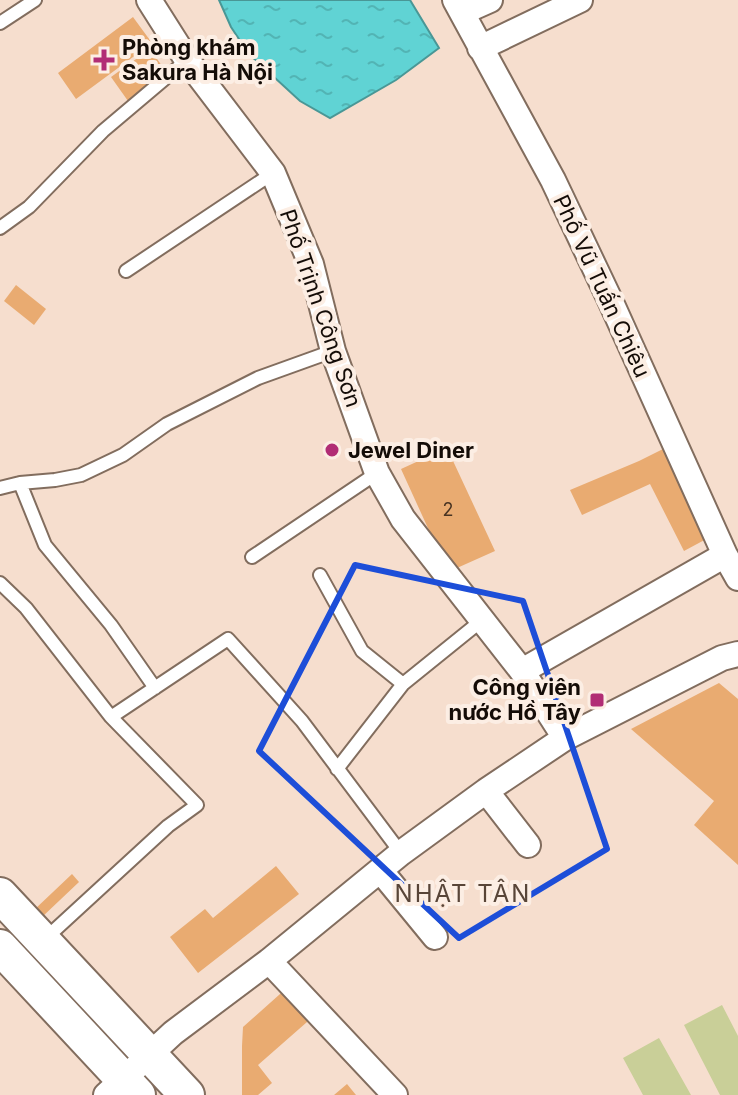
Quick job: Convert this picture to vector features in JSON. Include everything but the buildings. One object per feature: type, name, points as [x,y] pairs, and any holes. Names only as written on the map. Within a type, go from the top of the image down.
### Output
[{"type":"main road","points":[[0,895],[187,1095]]},
{"type":"main road","points":[[0,947],[122,1090]]},
{"type":"street","name":"Phố Trịnh Công Sơn","points":[[149,0],[187,60],[273,173],[311,264],[333,351],[377,473],[403,519],[522,671],[565,738]]},
{"type":"street","points":[[459,6],[490,0]]},
{"type":"street","points":[[480,48],[580,0]]},
{"type":"street","name":"Phố Vũ Tuấn Chiêu","points":[[459,6],[559,193],[738,578]]},
{"type":"street","points":[[522,671],[725,555]]},
{"type":"street","points":[[122,1090],[150,1054],[173,1033],[269,961],[401,853],[486,791],[565,738],[722,658],[738,654]]},
{"type":"street","points":[[486,791],[528,845]]},
{"type":"street","points":[[380,870],[435,937]]},
{"type":"street","points":[[269,961],[395,1095]]},
{"type":"lane","points":[[0,23],[35,0]]},
{"type":"lane","points":[[0,228],[29,207],[103,131],[187,60]]},
{"type":"lane","points":[[126,271],[273,173]]},
{"type":"lane","points":[[0,488],[81,475],[123,455],[167,424],[258,378],[333,351]]},
{"type":"lane","points":[[252,557],[377,473]]},
{"type":"lane","points":[[20,483],[45,545],[111,625],[155,688]]},
{"type":"lane","points":[[320,575],[362,651],[403,684]]},
{"type":"lane","points":[[0,583],[26,608],[111,717],[197,805],[168,826],[43,941]]},
{"type":"lane","points":[[337,769],[403,684],[481,621]]},
{"type":"lane","points":[[111,717],[228,639],[302,721],[401,853]]},
{"type":"highlighted area","points":[[355,565],[523,601],[607,849],[459,938],[259,751]]},
{"type":"green space","points":[[722,1005],[738,1036],[738,1095],[720,1095],[684,1025]]},
{"type":"green space","points":[[659,1038],[691,1095],[643,1095],[623,1058]]},
{"type":"water","points":[[219,0],[410,0],[439,48],[396,80],[330,118],[300,101],[249,54],[231,27]]},
{"type":"place","name":"Phòng khám Sakura Hà Nội","points":[[104,60]]},
{"type":"place","name":"Jewel Diner","points":[[332,450]]},
{"type":"place","name":"Công viên nước Hồ Tây","points":[[597,700]]},
{"type":"district","name":"NHẬT TÂN","points":[[463,894]]}]
